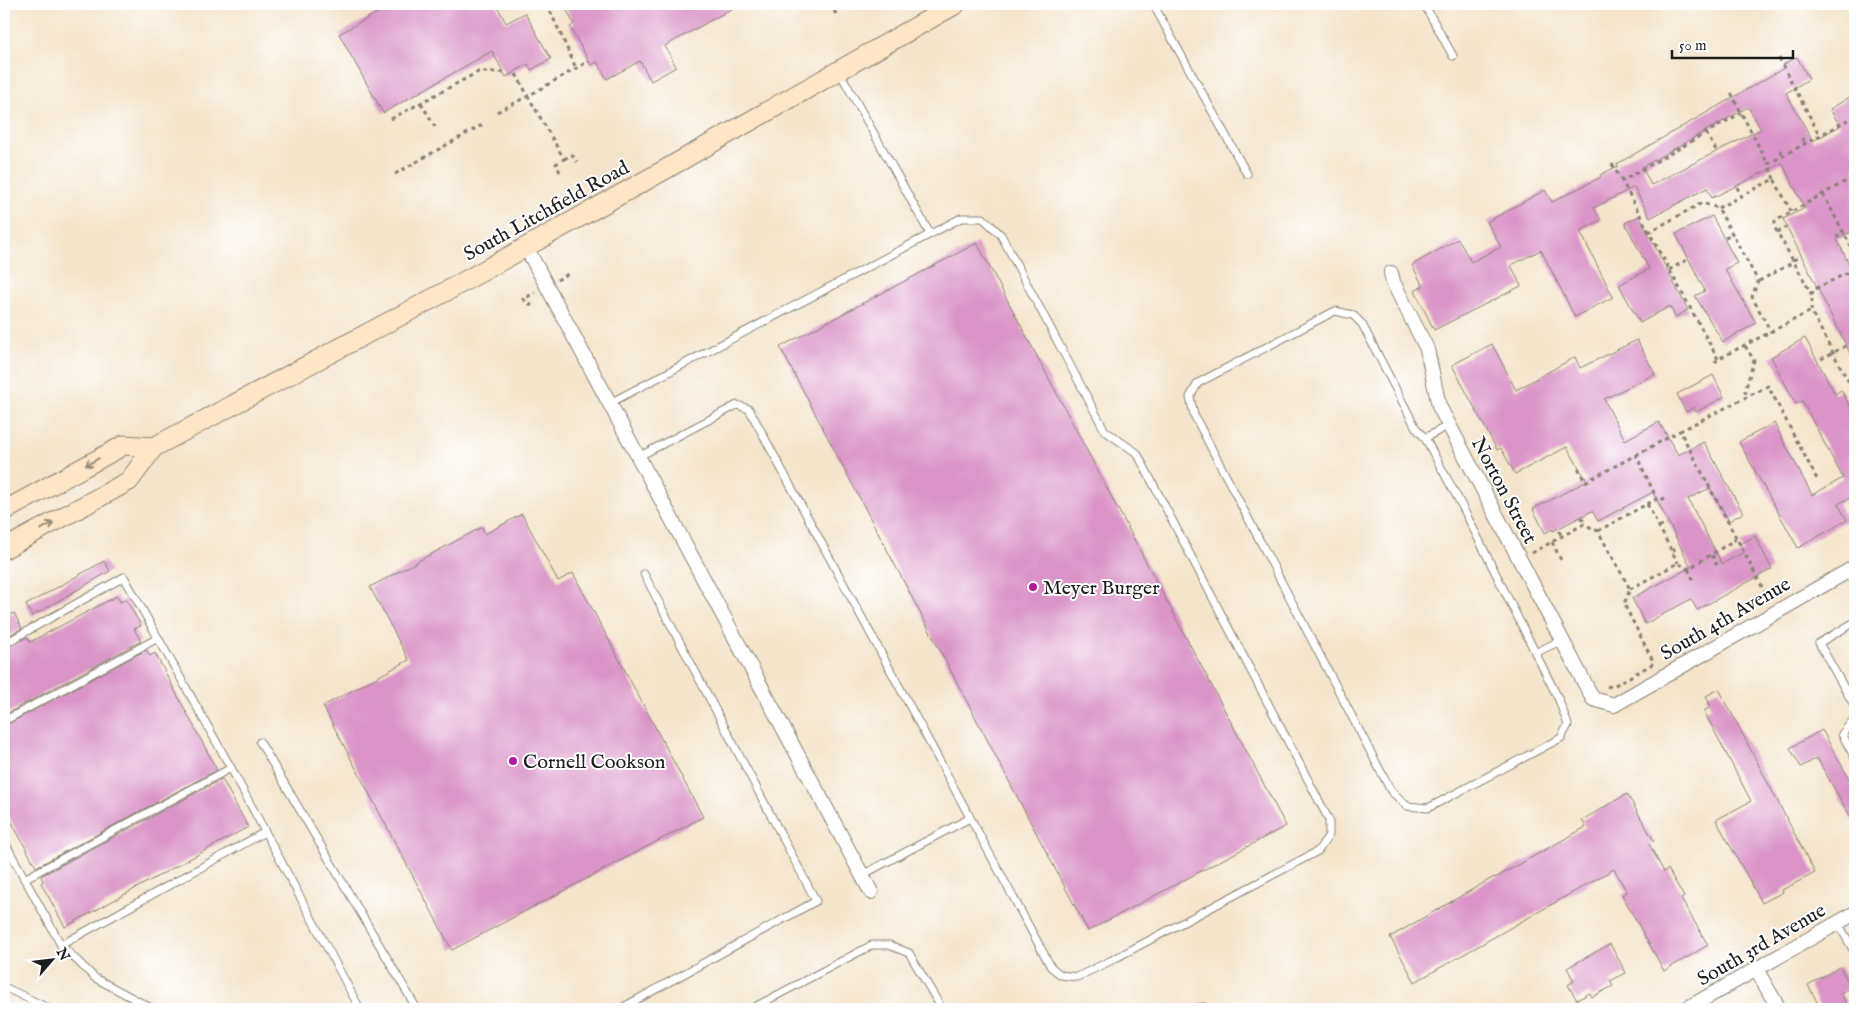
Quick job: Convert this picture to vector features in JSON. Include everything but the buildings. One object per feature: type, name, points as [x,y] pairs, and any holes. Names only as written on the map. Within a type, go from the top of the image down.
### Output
[{"type":"main road","name":"South Litchfield Road","points":[[4,549],[129,481],[154,448],[526,247],[956,4]]},
{"type":"main road","points":[[4,511],[124,445],[154,448]]},
{"type":"main road","points":[[124,445],[129,481]]},
{"type":"street","points":[[526,247],[871,892]]},
{"type":"street","name":"Norton Street","points":[[1392,273],[1393,282],[1427,349],[1439,406],[1448,425],[1594,699],[1614,705]]},
{"type":"street","name":"South 4th Avenue","points":[[1614,705],[1855,567]]},
{"type":"street","name":"South 3rd Avenue","points":[[1686,1009],[1855,913]]},
{"type":"street","points":[[1756,969],[1779,1009]]},
{"type":"lane","points":[[1153,4],[1247,174]]},
{"type":"lane","points":[[1424,4],[1453,56]]},
{"type":"lane","points":[[839,70],[930,234]]},
{"type":"lane","points":[[610,403],[961,218],[983,218],[1001,235],[1105,431],[1137,453],[1329,820],[1329,835],[1318,851],[1112,960],[1077,977],[1061,975],[1051,967],[749,409],[737,405],[638,457]]},
{"type":"lane","points":[[1335,311],[1353,316],[1362,324],[1416,428],[1424,438],[1462,506],[1559,700],[1568,724],[1561,738],[1428,808],[1407,806],[1391,791],[1194,414],[1190,397],[1198,383],[1335,311]]},
{"type":"lane","points":[[1424,438],[1448,425]]},
{"type":"lane","points":[[620,1009],[816,901],[644,574]]},
{"type":"lane","points":[[4,644],[124,576],[231,768],[360,1009]]},
{"type":"lane","points":[[1855,622],[1819,643],[1855,707]]},
{"type":"lane","points":[[4,721],[158,638]]},
{"type":"lane","points":[[1535,653],[1562,640]]},
{"type":"lane","points":[[1855,718],[1842,734],[1855,758]]},
{"type":"lane","points":[[260,742],[417,1009]]},
{"type":"lane","points":[[24,878],[231,768]]},
{"type":"lane","points":[[862,875],[970,818]]},
{"type":"lane","points":[[61,945],[265,832]]},
{"type":"lane","points":[[4,842],[6,850],[24,878],[61,945],[94,978],[153,1009]]},
{"type":"lane","points":[[1838,923],[1855,953]]},
{"type":"lane","points":[[751,1009],[872,945],[889,945],[910,953],[942,1009]]},
{"type":"lane","points":[[4,987],[50,1009]]},
{"type":"lane","points":[[1190,1009],[1204,1007],[1206,1009]]},
{"type":"path","points":[[547,4],[576,68]]},
{"type":"path","points":[[830,4],[836,14]]},
{"type":"path","points":[[1779,58],[1820,136]]},
{"type":"path","points":[[497,112],[589,61]]},
{"type":"path","points":[[391,119],[478,72],[504,72]]},
{"type":"path","points":[[515,72],[564,159]]},
{"type":"path","points":[[1731,93],[1791,211]]},
{"type":"path","points":[[421,103],[435,127]]},
{"type":"path","points":[[1622,181],[1741,113]]},
{"type":"path","points":[[1768,164],[1855,116]]},
{"type":"path","points":[[395,174],[482,126]]},
{"type":"path","points":[[1706,133],[1716,150]]},
{"type":"path","points":[[1802,138],[1805,144]]},
{"type":"path","points":[[1780,150],[1783,156]]},
{"type":"path","points":[[560,172],[556,164],[564,159],[572,155],[577,162]]},
{"type":"path","points":[[1612,164],[1718,359]]},
{"type":"path","points":[[1812,295],[1775,228],[1775,221],[1855,176]]},
{"type":"path","points":[[1718,208],[1774,179]]},
{"type":"path","points":[[1737,187],[1741,196]]},
{"type":"path","points":[[1823,194],[1855,252]]},
{"type":"path","points":[[1649,232],[1702,203],[1718,208],[1758,281]]},
{"type":"path","points":[[1778,232],[1786,228]]},
{"type":"path","points":[[1836,237],[1844,233]]},
{"type":"path","points":[[1725,238],[1733,234]]},
{"type":"path","points":[[1771,332],[1752,297],[1758,281],[1800,257]]},
{"type":"path","points":[[1669,270],[1686,259]]},
{"type":"path","points":[[1855,269],[1813,290],[1811,311],[1855,394]]},
{"type":"path","points":[[1715,363],[1718,359],[1811,311]]},
{"type":"path","points":[[1821,359],[1855,341]]},
{"type":"path","points":[[1744,346],[1754,360],[1745,391],[1748,396]]},
{"type":"path","points":[[1578,468],[1585,482],[1768,386],[1818,480]]},
{"type":"path","points":[[1680,431],[1768,598],[1776,594]]},
{"type":"path","points":[[1636,455],[1657,499]]},
{"type":"path","points":[[1598,532],[1657,499],[1666,498]]},
{"type":"path","points":[[1647,504],[1678,563],[1688,568],[1693,579]]},
{"type":"path","points":[[1582,517],[1584,524],[1598,532],[1630,589]]},
{"type":"path","points":[[1535,562],[1531,554],[1584,524]]},
{"type":"path","points":[[1659,527],[1667,524]]},
{"type":"path","points":[[1559,531],[1562,536]]},
{"type":"path","points":[[1688,568],[1736,539]]},
{"type":"path","points":[[1552,542],[1562,562]]},
{"type":"path","points":[[1672,551],[1678,547]]},
{"type":"path","points":[[1712,555],[1717,565]]},
{"type":"path","points":[[1599,683],[1608,687],[1617,684],[1656,662],[1624,604],[1630,589],[1678,563]]},
{"type":"place","name":"Meyer Burger","points":[[1033,587]]},
{"type":"place","name":"Cornell Cookson","points":[[513,761]]}]
